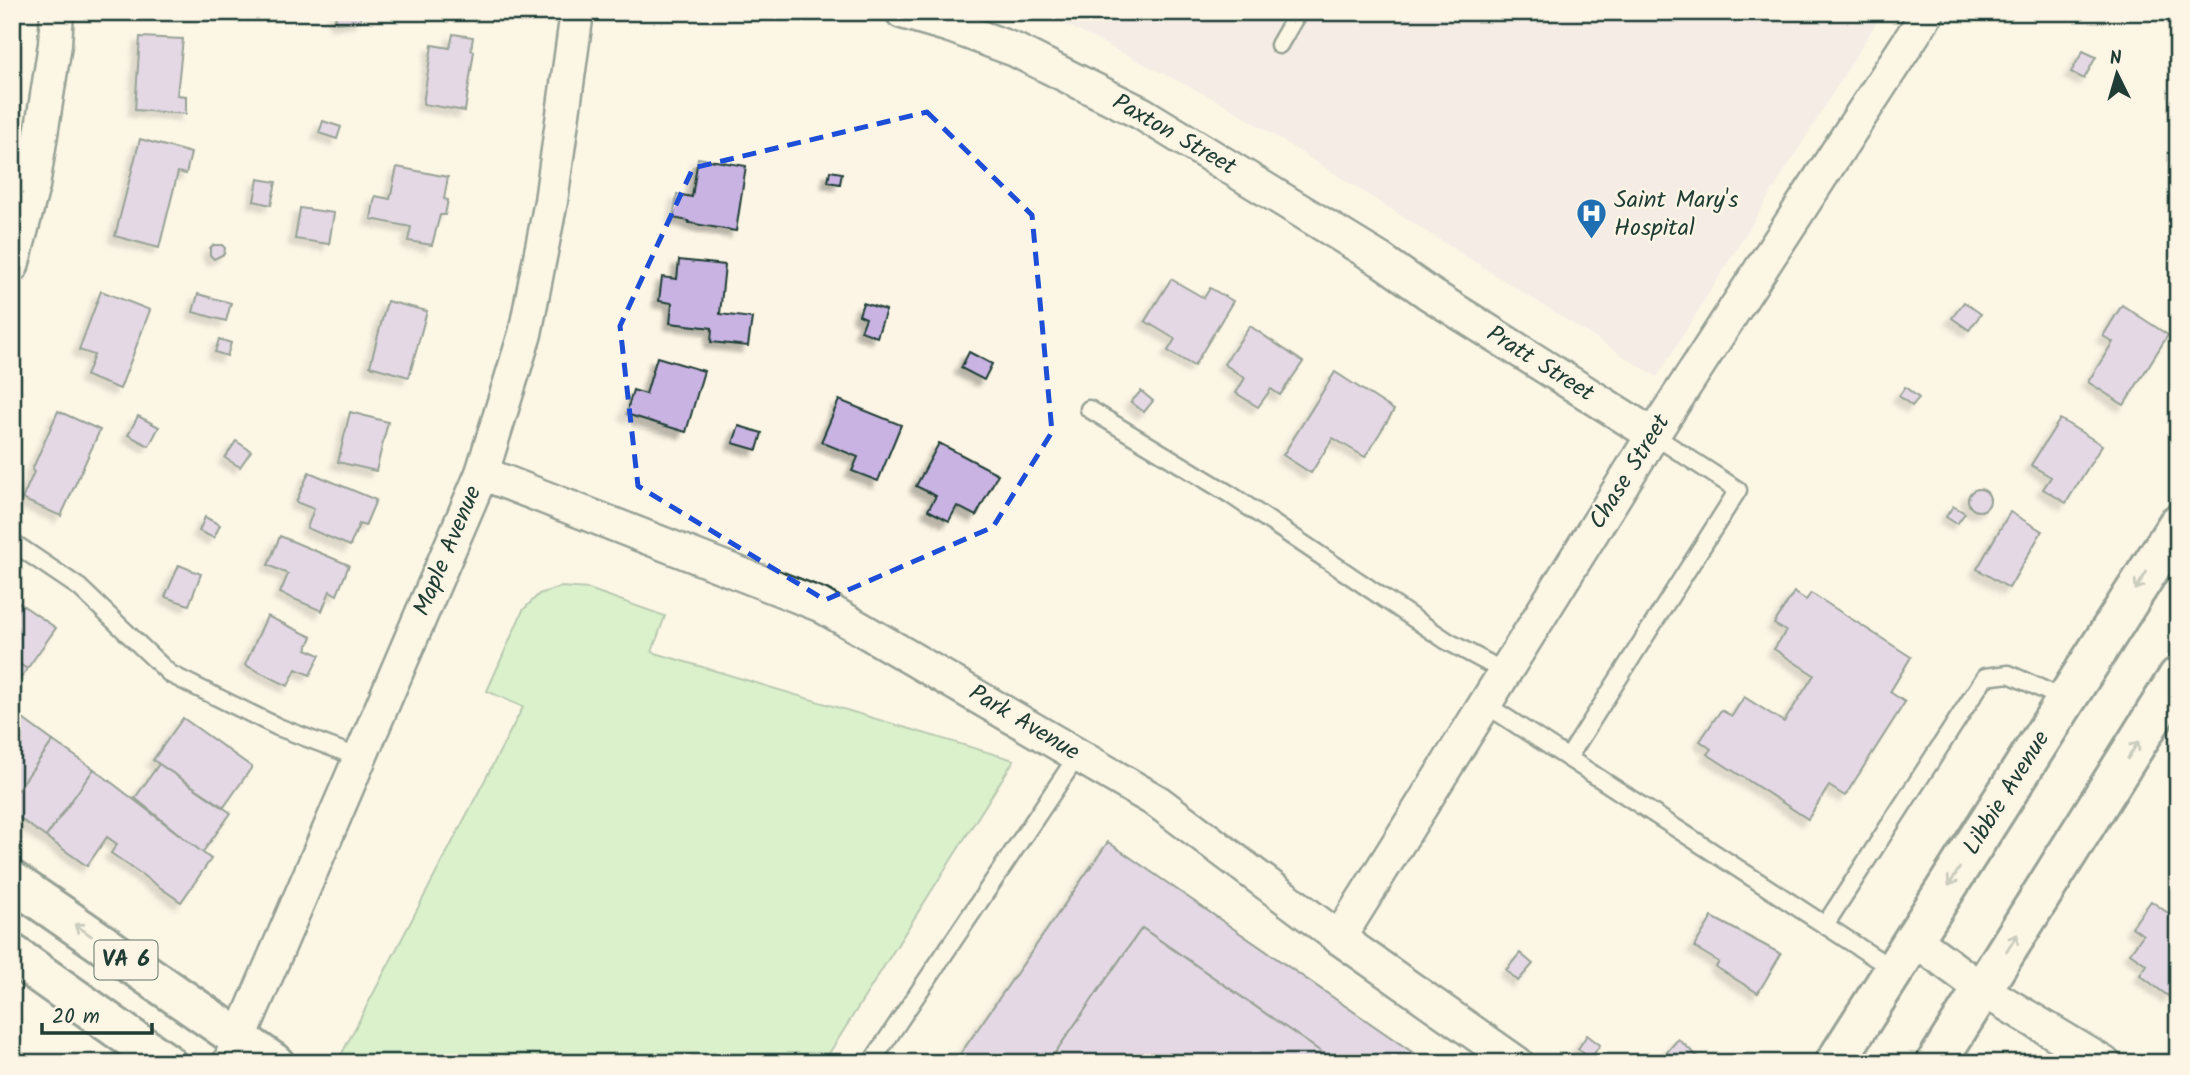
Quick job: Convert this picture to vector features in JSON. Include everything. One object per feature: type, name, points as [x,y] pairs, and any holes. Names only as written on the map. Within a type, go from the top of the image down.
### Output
[{"type":"main road","name":"Libbie Avenue","points":[[1835,1063],[2178,524]]},
{"type":"main road","points":[[1936,1063],[2178,677]]},
{"type":"main road","name":"VA 6","points":[[12,881],[234,1051],[274,1063]]},
{"type":"main road","name":"VA 6","points":[[12,954],[166,1063]]},
{"type":"street","points":[[12,266],[33,186],[55,44],[57,12]]},
{"type":"street","name":"Maple Avenue","points":[[234,1051],[482,473],[525,334],[551,201],[577,12]]},
{"type":"street","name":"Paxton Street","points":[[902,12],[1015,50],[1141,113],[1381,260],[1428,293]]},
{"type":"street","name":"Chase Street","points":[[1339,938],[1653,435],[1928,12]]},
{"type":"street","name":"Pratt Street","points":[[1428,293],[1653,435]]},
{"type":"street","name":"Park Avenue","points":[[482,473],[820,605],[1158,803],[1504,1059]]},
{"type":"street","points":[[1904,954],[1983,990],[2104,1063]]},
{"type":"lane","points":[[1279,45],[1298,12]]},
{"type":"lane","points":[[1089,409],[1231,495],[1447,641],[1505,672]]},
{"type":"lane","points":[[1568,758],[1738,490],[1653,435]]},
{"type":"lane","points":[[12,542],[79,588],[170,674],[278,727],[360,758]]},
{"type":"lane","points":[[1825,925],[1985,677],[2009,674],[2066,700]]},
{"type":"lane","points":[[1485,704],[1825,925],[1904,954]]},
{"type":"lane","points":[[871,1063],[1078,755]]},
{"type":"highlighted area","points":[[927,112],[1032,215],[1052,432],[993,527],[825,600],[638,486],[620,326],[693,168]]},
{"type":"shaded area","name":"Saint Mary's Hospital","points":[[1041,12],[1883,12],[1657,377],[1226,105]]},
{"type":"green space","points":[[561,587],[589,589],[665,616],[652,652],[1014,760],[823,1063],[338,1061],[523,707],[487,691],[523,610],[539,594]]},
{"type":"building","points":[[335,12],[360,12],[361,21],[336,23]]},
{"type":"building","points":[[453,34],[473,37],[471,50],[474,51],[465,111],[423,104],[432,45],[450,48]]},
{"type":"building","points":[[140,37],[183,39],[177,95],[186,96],[186,114],[135,110]]},
{"type":"building","points":[[2083,51],[2096,57],[2084,79],[2071,72]]},
{"type":"building","points":[[323,121],[341,127],[337,139],[319,133]]},
{"type":"building","points":[[140,139],[191,153],[186,174],[178,172],[159,248],[115,236]]},
{"type":"building","points":[[698,158],[746,166],[736,231],[673,218],[677,194],[692,197]]},
{"type":"building","points":[[397,167],[448,177],[444,199],[448,200],[445,215],[440,215],[432,245],[408,241],[411,227],[371,219],[375,196],[390,199]]},
{"type":"building","points":[[830,171],[842,173],[840,184],[828,182]]},
{"type":"building","points":[[258,179],[276,182],[271,205],[254,201]]},
{"type":"building","points":[[300,208],[334,213],[329,244],[295,239]]},
{"type":"building","points":[[222,245],[225,248],[224,254],[214,259],[210,255],[210,248]]},
{"type":"building","points":[[679,260],[725,265],[720,314],[752,318],[748,346],[711,342],[712,328],[670,323],[672,303],[659,301],[662,277],[677,279]]},
{"type":"building","points":[[1171,279],[1204,298],[1210,288],[1233,301],[1194,366],[1168,351],[1175,339],[1145,321]]},
{"type":"building","points":[[101,291],[150,310],[120,389],[86,376],[94,355],[79,350]]},
{"type":"building","points":[[198,294],[231,303],[226,321],[193,312]]},
{"type":"building","points":[[387,301],[427,311],[409,377],[370,366]]},
{"type":"building","points":[[1964,302],[1981,314],[1969,330],[1952,318]]},
{"type":"building","points":[[863,303],[886,310],[877,337],[861,331],[866,318],[859,315]]},
{"type":"building","points":[[2122,305],[2168,335],[2124,405],[2088,382],[2113,342],[2103,336]]},
{"type":"building","points":[[1250,326],[1303,362],[1280,395],[1271,389],[1258,407],[1236,393],[1245,378],[1224,364]]},
{"type":"building","points":[[219,339],[231,343],[227,356],[215,352]]},
{"type":"building","points":[[969,352],[992,364],[984,380],[961,368]]},
{"type":"building","points":[[657,357],[704,371],[686,432],[626,414],[633,390],[646,394]]},
{"type":"building","points":[[1335,372],[1394,410],[1365,457],[1333,438],[1311,473],[1283,455]]},
{"type":"building","points":[[1905,387],[1919,398],[1912,406],[1899,396]]},
{"type":"building","points":[[1141,391],[1153,401],[1144,412],[1131,402]]},
{"type":"building","points":[[839,400],[901,425],[878,481],[852,471],[858,457],[821,442]]},
{"type":"building","points":[[58,411],[100,430],[61,516],[22,499]]},
{"type":"building","points":[[350,412],[388,422],[376,471],[338,462]]},
{"type":"building","points":[[138,416],[159,427],[149,446],[128,435]]},
{"type":"building","points":[[2060,419],[2102,445],[2066,503],[2043,489],[2051,477],[2031,465]]},
{"type":"building","points":[[739,426],[762,433],[757,450],[733,443]]},
{"type":"building","points":[[236,441],[251,451],[240,467],[225,458]]},
{"type":"building","points":[[939,443],[998,474],[976,516],[957,506],[949,521],[928,510],[936,496],[916,486]]},
{"type":"building","points":[[309,472],[376,500],[365,526],[359,524],[350,546],[307,528],[314,509],[296,502]]},
{"type":"building","points":[[1979,489],[1987,492],[1990,500],[1987,508],[1979,511],[1971,508],[1968,500],[1971,492]]},
{"type":"building","points":[[1953,506],[1965,513],[1957,524],[1946,517]]},
{"type":"building","points":[[2010,512],[2042,531],[2009,588],[1977,569]]},
{"type":"building","points":[[205,517],[220,525],[214,538],[199,531]]},
{"type":"building","points":[[280,536],[349,565],[337,595],[330,591],[322,611],[280,593],[288,574],[268,565]]},
{"type":"building","points":[[179,565],[201,574],[189,605],[165,597]]},
{"type":"building","points":[[1794,592],[1806,600],[1811,593],[1911,657],[1890,692],[1905,702],[1845,796],[1829,786],[1808,819],[1707,754],[1711,749],[1700,741],[1721,710],[1732,716],[1744,697],[1784,722],[1814,675],[1774,649],[1786,631],[1774,624]]},
{"type":"building","points":[[12,598],[56,628],[27,669],[12,659]]},
{"type":"building","points":[[267,616],[312,637],[306,649],[320,655],[310,675],[296,669],[288,686],[245,665]]},
{"type":"building","points":[[12,659],[27,669],[12,690]]},
{"type":"building","points":[[12,711],[53,741],[12,798]]},
{"type":"building","points":[[183,718],[252,767],[224,807],[153,760]]},
{"type":"building","points":[[53,741],[94,769],[46,837],[12,813],[12,798]]},
{"type":"building","points":[[159,764],[231,813],[202,853],[135,798]]},
{"type":"building","points":[[94,769],[211,859],[181,902],[111,853],[117,844],[107,837],[87,866],[46,837]]},
{"type":"building","points":[[1108,842],[1428,1063],[1337,1063],[1142,928],[1048,1063],[954,1063]]},
{"type":"building","points":[[2151,901],[2178,920],[2178,982],[2168,996],[2140,975],[2147,965],[2130,953],[2143,935],[2132,927]]},
{"type":"building","points":[[1712,917],[1781,954],[1758,993],[1716,967],[1719,962],[1694,947]]},
{"type":"building","points":[[1142,928],[1337,1063],[1048,1063]]},
{"type":"building","points":[[1520,953],[1533,964],[1518,981],[1506,970]]},
{"type":"building","points":[[1587,1035],[1600,1045],[1591,1058],[1578,1049]]},
{"type":"building","points":[[1678,1039],[1705,1063],[1658,1063]]},
{"type":"place","name":"Saint Mary's Hospital","points":[[1591,241]]}]
